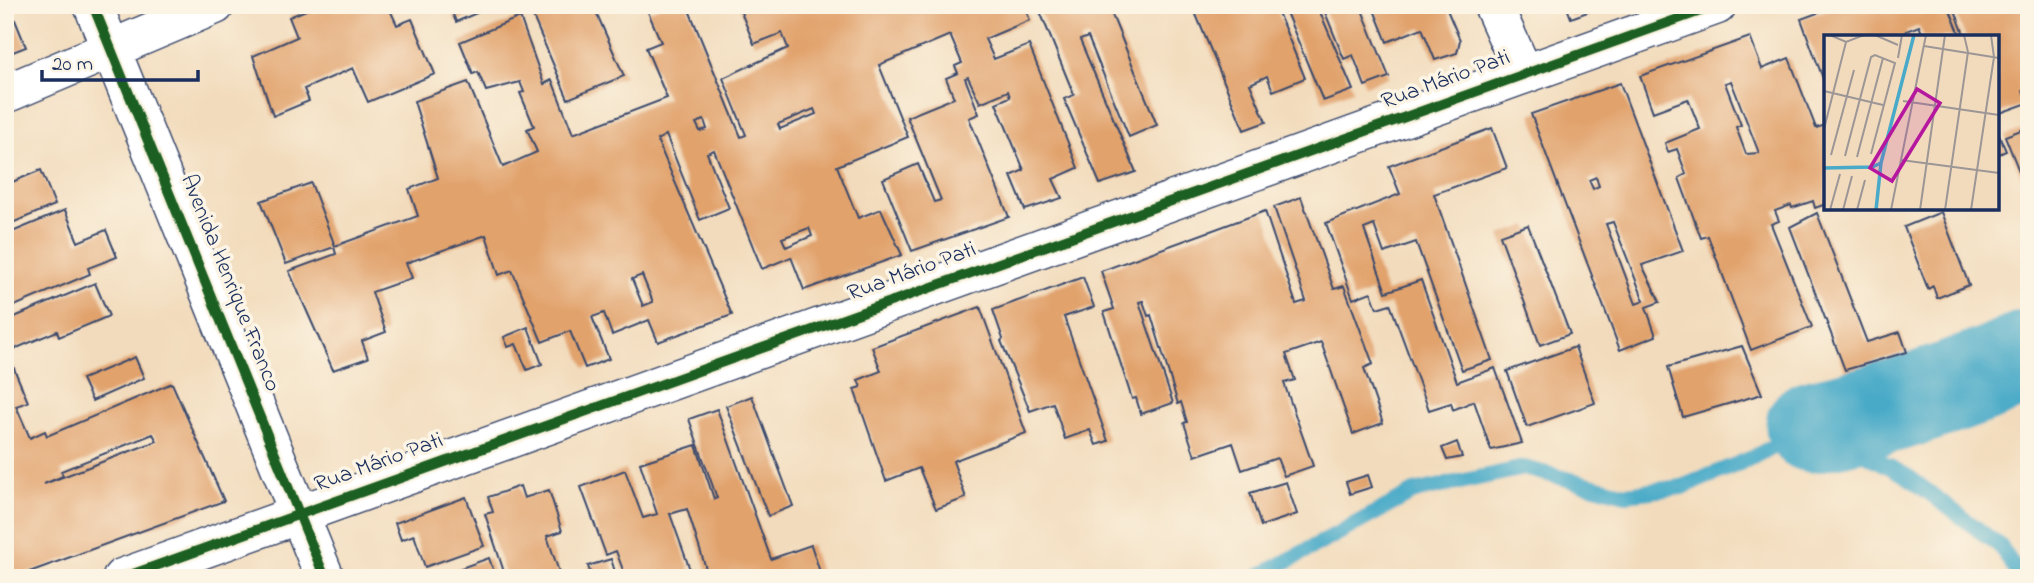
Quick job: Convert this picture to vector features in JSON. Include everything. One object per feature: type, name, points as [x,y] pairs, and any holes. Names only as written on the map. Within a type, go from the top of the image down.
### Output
[{"type":"street","name":"Avenida Henrique Franco","points":[[93,5],[302,513],[325,578]]},
{"type":"street","points":[[5,94],[215,5]]},
{"type":"street","points":[[1493,5],[1524,74]]},
{"type":"street","name":"Rua Mário Pati","points":[[122,578],[1717,5]]},
{"type":"building","points":[[5,5],[9,5],[26,47],[5,55]]},
{"type":"building","points":[[318,5],[394,5],[396,9],[391,12],[397,25],[412,19],[435,74],[368,102],[353,68],[304,89],[309,101],[273,116],[253,56],[297,37],[289,17]]},
{"type":"building","points":[[449,5],[495,5],[456,22]]},
{"type":"building","points":[[528,5],[593,5],[624,76],[568,99]]},
{"type":"building","points":[[663,5],[687,5],[741,137],[746,135],[723,78],[788,48],[782,33],[754,44],[738,5],[1024,5],[1030,20],[985,39],[994,59],[1029,45],[1078,168],[1053,179],[1062,198],[1025,210],[1011,176],[1024,170],[996,103],[1010,97],[1008,91],[980,103],[968,77],[965,78],[979,114],[969,118],[1009,217],[912,251],[883,179],[918,164],[934,202],[941,200],[907,117],[954,98],[946,78],[958,73],[955,66],[962,63],[950,35],[879,65],[908,137],[837,166],[858,218],[881,209],[902,255],[804,290],[791,257],[762,269],[714,150],[707,153],[729,208],[700,220],[666,135],[657,140],[732,315],[658,342],[649,320],[612,335],[604,313],[592,317],[609,359],[585,368],[570,331],[542,342],[512,270],[499,275],[486,235],[406,263],[412,278],[372,292],[386,332],[362,341],[368,358],[333,370],[289,271],[336,254],[334,247],[286,264],[261,201],[311,183],[335,246],[418,216],[409,189],[438,178],[414,101],[468,82],[503,167],[537,152],[527,129],[534,126],[520,93],[524,92],[520,82],[486,91],[478,72],[473,74],[460,42],[520,17],[544,84],[552,80],[573,134],[667,98],[646,48],[661,42],[648,12]],"holes":[[[814,109],[816,114],[780,129],[778,124]],[[704,120],[707,129],[700,131],[696,123]],[[809,228],[812,236],[786,247],[782,238]],[[642,275],[653,302],[643,306],[632,279]]]},
{"type":"building","points":[[1048,5],[1108,5],[1157,125],[1129,137],[1088,37],[1080,40],[1136,172],[1100,184],[1064,99],[1074,95],[1039,9]]},
{"type":"building","points":[[1192,5],[1224,5],[1226,11],[1239,5],[1275,5],[1305,78],[1273,91],[1267,76],[1250,84],[1266,122],[1244,130]]},
{"type":"building","points":[[1283,5],[1317,5],[1353,90],[1323,101]]},
{"type":"building","points":[[1322,5],[1360,5],[1389,77],[1365,86],[1353,55],[1344,59]]},
{"type":"building","points":[[1372,5],[1445,5],[1460,40],[1457,53],[1435,60],[1422,28],[1387,42]]},
{"type":"building","points":[[1566,5],[1604,5],[1604,6],[1571,18]]},
{"type":"building","points":[[1839,5],[1948,5],[1960,35],[1923,35],[1919,26],[1906,31],[1907,35],[1824,35],[1824,81],[1801,19]]},
{"type":"building","points":[[1953,5],[2029,5],[2029,99],[2023,90],[2028,103],[1999,113],[1999,35],[1964,35]]},
{"type":"building","points":[[1750,37],[1762,69],[1789,58],[1816,128],[1824,126],[1824,205],[1815,208],[1813,201],[1792,208],[1791,205],[1775,211],[1779,221],[1771,224],[1812,327],[1751,350],[1708,236],[1701,238],[1679,178],[1686,174],[1677,149],[1668,152],[1665,143],[1700,129],[1688,99],[1653,112],[1640,76]],"holes":[[[1731,81],[1759,153],[1746,154],[1736,127],[1741,125],[1725,83]]]},
{"type":"building","points":[[1620,83],[1683,251],[1642,265],[1660,302],[1646,307],[1656,336],[1620,350],[1531,114]],"holes":[[[1596,177],[1599,186],[1593,189],[1589,180]],[[1613,222],[1644,301],[1636,304],[1606,224]]]},
{"type":"building","points":[[2029,127],[2029,196],[2005,136]]},
{"type":"building","points":[[1492,128],[1507,168],[1434,194],[1492,360],[1462,370],[1416,242],[1384,253],[1374,225],[1364,229],[1386,292],[1421,280],[1457,382],[1495,368],[1522,443],[1491,450],[1474,401],[1453,410],[1451,403],[1429,410],[1390,304],[1377,308],[1371,292],[1353,299],[1326,223],[1400,194],[1389,166]]},
{"type":"building","points":[[1999,135],[2006,151],[1999,154]]},
{"type":"building","points":[[41,170],[55,205],[5,226],[5,185]]},
{"type":"building","points":[[1301,197],[1334,289],[1344,286],[1373,364],[1364,368],[1383,423],[1353,434],[1321,342],[1286,354],[1295,380],[1284,383],[1313,466],[1284,476],[1277,458],[1242,470],[1233,443],[1195,456],[1184,423],[1187,422],[1181,402],[1178,404],[1151,315],[1148,316],[1143,301],[1139,302],[1173,403],[1141,414],[1136,398],[1132,399],[1104,312],[1114,309],[1101,271],[1265,211],[1296,304],[1306,301],[1274,207]]},
{"type":"building","points":[[65,210],[78,242],[106,230],[117,257],[88,268],[90,274],[5,310],[5,235]]},
{"type":"building","points":[[1941,212],[1969,285],[1937,298],[1933,286],[1928,289],[1904,227]]},
{"type":"building","points":[[1817,213],[1867,342],[1900,332],[1907,352],[1845,370],[1790,227]]},
{"type":"building","points":[[1528,225],[1570,334],[1540,345],[1500,235]]},
{"type":"building","points":[[1083,277],[1094,307],[1064,317],[1108,441],[1096,445],[1090,430],[1065,439],[1053,403],[1030,411],[1001,341],[1003,339],[993,310]]},
{"type":"building","points":[[95,283],[109,316],[59,337],[57,331],[7,352],[28,402],[16,406],[30,438],[45,431],[47,436],[172,383],[224,501],[13,578],[5,578],[5,321]],"holes":[[[153,434],[157,441],[44,484],[63,476],[61,471]]]},
{"type":"building","points":[[980,307],[1026,433],[953,461],[966,498],[936,509],[919,468],[886,481],[854,389],[861,387],[858,380],[881,371],[872,347]]},
{"type":"building","points":[[528,327],[542,364],[527,370],[516,344],[508,347],[504,337]]},
{"type":"building","points":[[1742,346],[1762,394],[1683,417],[1668,367]]},
{"type":"building","points":[[1575,347],[1595,403],[1527,427],[1507,371]]},
{"type":"building","points":[[135,357],[144,378],[92,401],[82,379]]},
{"type":"building","points":[[752,396],[793,506],[768,516],[726,406]]},
{"type":"building","points":[[717,409],[771,559],[811,545],[822,578],[709,578],[687,509],[670,514],[693,578],[626,578],[616,551],[606,555],[581,487],[625,470],[643,518],[657,514],[640,463],[696,445],[714,499],[717,498],[689,419]]},
{"type":"building","points":[[1457,442],[1462,457],[1447,460],[1442,448]]},
{"type":"building","points":[[1368,475],[1372,487],[1350,494],[1346,482]]},
{"type":"building","points":[[1286,482],[1297,514],[1261,526],[1250,493]]},
{"type":"building","points":[[520,486],[524,498],[549,490],[562,531],[547,536],[561,578],[506,578],[485,514],[493,512],[488,497]]},
{"type":"building","points":[[466,497],[484,546],[425,567],[414,535],[401,540],[395,523]]},
{"type":"building","points":[[489,558],[496,578],[436,578],[436,577]]},
{"type":"building","points":[[611,559],[617,578],[592,578],[588,566]]},
{"type":"waterway","points":[[1812,426],[1922,397],[2029,356]]},
{"type":"waterway","points":[[1256,578],[1414,492],[1524,468],[1626,494],[1682,487],[1750,459],[1812,426],[1907,476],[2000,546],[2021,578]]},
{"type":"cycle path","points":[[93,5],[325,578]]},
{"type":"cycle path","points":[[122,578],[1717,5]]}]
